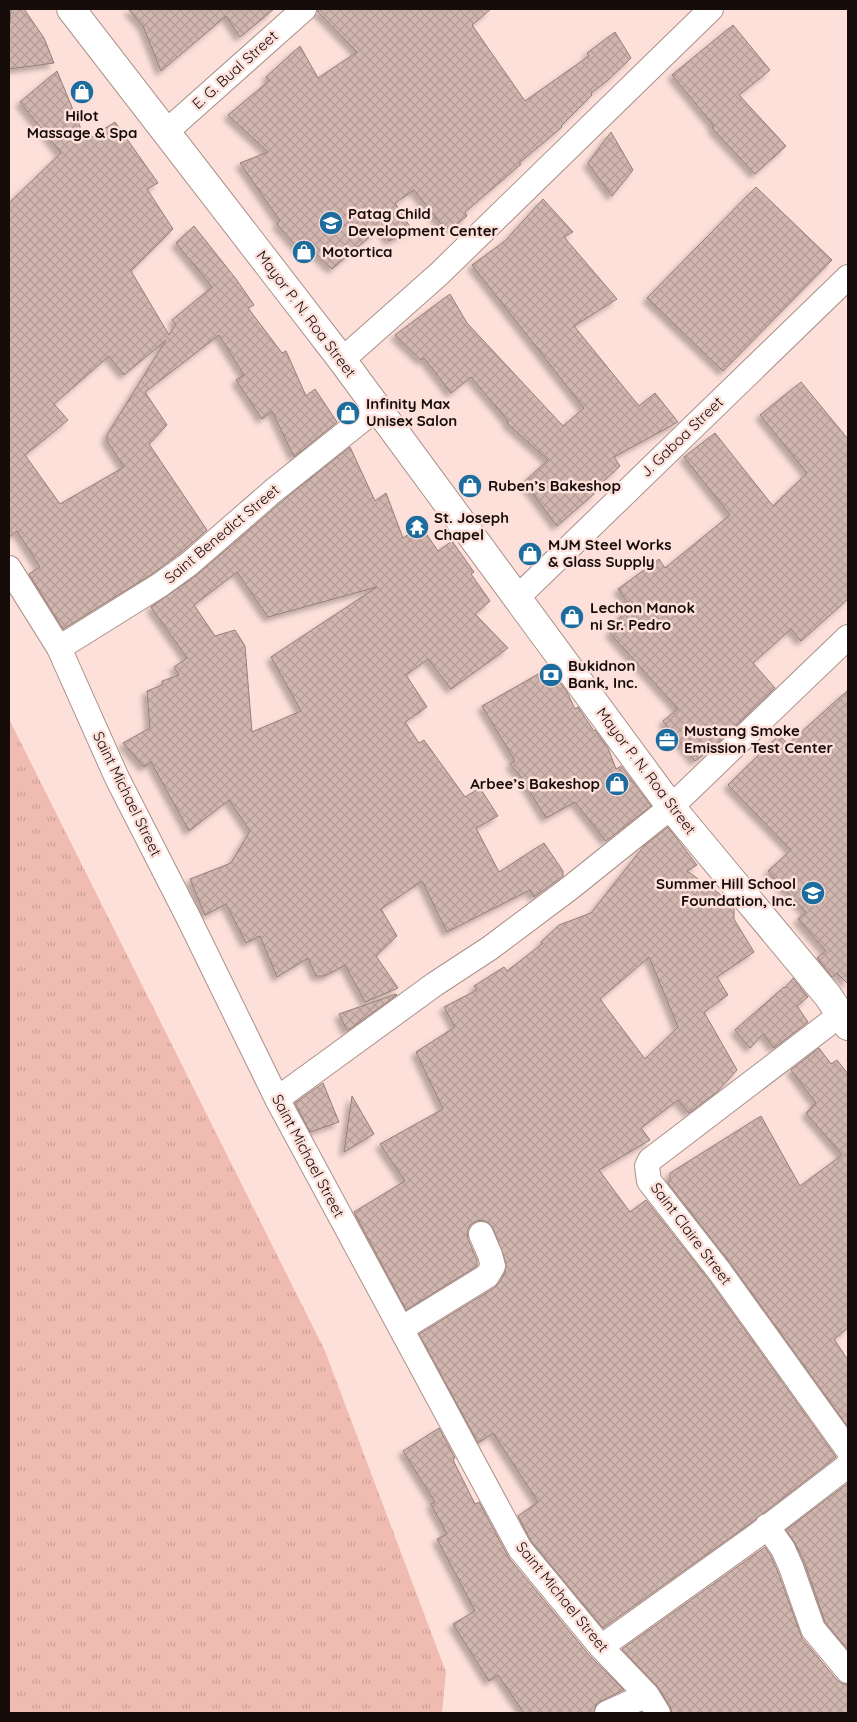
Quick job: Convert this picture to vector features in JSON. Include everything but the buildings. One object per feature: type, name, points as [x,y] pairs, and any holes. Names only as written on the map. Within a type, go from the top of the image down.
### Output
[{"type":"main road","name":"Mayor P. N. Roa Street","points":[[71,9],[342,360],[671,807],[828,996],[844,1020]]},
{"type":"street","name":"E. G. Bual Street","points":[[166,131],[304,9]]},
{"type":"street","points":[[342,360],[439,274],[711,9]]},
{"type":"street","name":"J. Gaboa Street","points":[[517,598],[848,277]]},
{"type":"street","name":"Saint Benedict Street","points":[[59,648],[160,585],[189,564],[272,491],[377,408]]},
{"type":"street","name":"Saint Michael Street","points":[[9,568],[59,648],[117,778],[189,919],[276,1099],[520,1549],[601,1647],[652,1704]]},
{"type":"street","points":[[276,1099],[435,984],[490,948],[570,888],[671,807],[848,637]]},
{"type":"street","name":"Saint Claire Street","points":[[844,1020],[650,1160],[647,1166],[649,1181],[720,1272],[848,1450]]},
{"type":"street","points":[[401,1329],[487,1276],[493,1266],[481,1234]]},
{"type":"street","points":[[601,1647],[767,1526],[848,1464]]},
{"type":"street","points":[[767,1526],[783,1549],[813,1629],[848,1672]]},
{"type":"street","points":[[606,1713],[652,1704]]},
{"type":"green space","points":[[9,719],[325,1351],[446,1672],[442,1713],[9,1713]]},
{"type":"place","name":"Hilot Massage & Spa","points":[[82,92]]},
{"type":"place","name":"Patag Child Development Center","points":[[331,223]]},
{"type":"place","name":"Motortica","points":[[304,252]]},
{"type":"place","name":"Infinity Max Unisex Salon","points":[[348,413]]},
{"type":"place","name":"Ruben’s Bakeshop","points":[[470,486]]},
{"type":"place","name":"St. Joseph Chapel","points":[[417,527]]},
{"type":"place","name":"MJM Steel Works & Glass Supply","points":[[530,554]]},
{"type":"place","name":"Lechon Manok ni Sr. Pedro","points":[[572,617]]},
{"type":"place","name":"Bukidnon Bank, Inc.","points":[[551,675]]},
{"type":"place","name":"Mustang Smoke Emission Test Center","points":[[667,740]]},
{"type":"place","name":"Arbee’s Bakeshop","points":[[617,784]]},
{"type":"place","name":"Summer Hill School Foundation, Inc.","points":[[813,893]]}]
